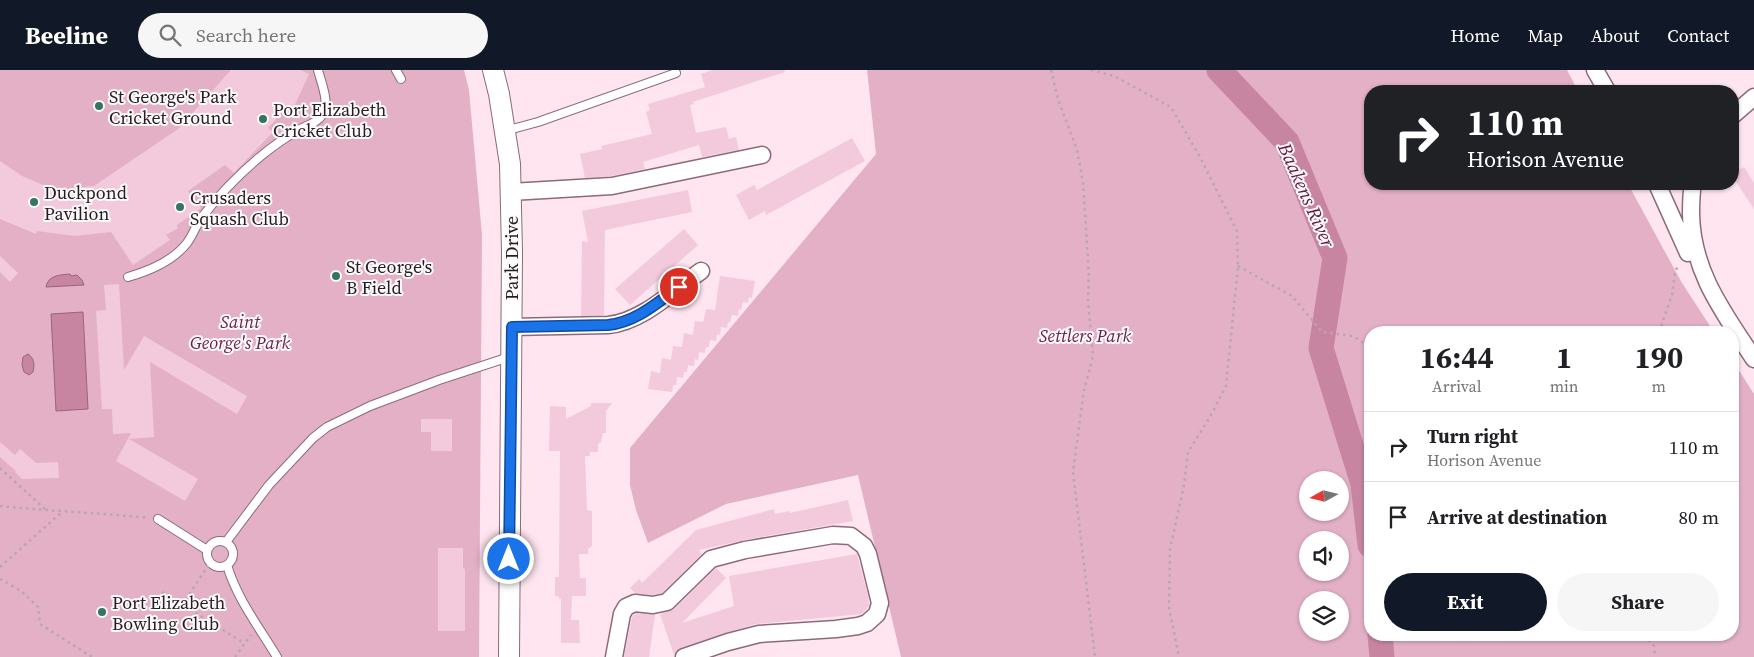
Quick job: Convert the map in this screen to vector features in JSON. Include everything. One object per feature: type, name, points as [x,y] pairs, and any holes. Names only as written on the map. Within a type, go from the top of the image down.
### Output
[{"type":"street","name":"Park Drive","points":[[493,70],[499,94],[510,164],[511,192],[512,327],[509,657]]},
{"type":"street","points":[[1595,70],[1604,85]]},
{"type":"street","points":[[1739,110],[1754,97]]},
{"type":"street","points":[[511,192],[612,186],[762,155]]},
{"type":"street","points":[[1660,190],[1688,253],[1695,247]]},
{"type":"street","points":[[1693,190],[1691,220],[1695,247],[1701,268],[1709,288],[1733,326]]},
{"type":"street","points":[[512,327],[608,325],[624,322],[647,310],[701,271]]},
{"type":"street","points":[[1739,335],[1754,359]]},
{"type":"street","points":[[614,657],[622,614],[626,607],[635,603],[653,605],[667,602],[711,559],[745,550],[833,535],[851,536],[864,546],[872,568],[880,603],[877,614],[867,623],[858,626],[759,634],[684,657]]},
{"type":"lane","points":[[128,277],[146,272],[173,256],[186,244],[200,219],[216,200],[252,163],[276,144],[323,116],[326,108],[318,70]]},
{"type":"lane","points":[[396,70],[401,79]]},
{"type":"lane","points":[[505,131],[538,122],[676,73]]},
{"type":"lane","points":[[226,542],[269,485],[327,427],[370,406],[439,380],[511,357]]},
{"type":"lane","points":[[158,520],[208,550]]},
{"type":"lane","points":[[217,541],[226,542],[234,554],[231,562],[218,567],[210,563],[207,555],[208,550],[217,541]]},
{"type":"lane","points":[[227,565],[233,583],[277,657]]},
{"type":"path","points":[[1051,70],[1058,99],[1077,150],[1083,182],[1089,277],[1088,301],[1093,356],[1084,390],[1073,472],[1095,657]]},
{"type":"path","points":[[1091,70],[1114,76],[1171,108],[1200,156],[1237,231],[1238,266],[1226,386],[1210,417],[1188,452],[1184,485],[1170,549],[1170,607],[1179,657]]},
{"type":"path","points":[[1661,326],[1672,295],[1675,270],[1695,247]]},
{"type":"path","points":[[1238,266],[1292,296],[1322,332],[1353,336],[1364,343]]},
{"type":"path","points":[[0,468],[47,511]]},
{"type":"path","points":[[0,506],[47,511],[108,514],[158,520]]},
{"type":"path","points":[[0,567],[62,512]]},
{"type":"path","points":[[182,605],[210,563]]},
{"type":"path","points":[[0,579],[21,591],[38,606],[40,624],[92,657]]},
{"type":"path","points":[[162,592],[244,643]]},
{"type":"path","points":[[235,657],[258,627]]},
{"type":"path","points":[[1649,641],[1654,646],[1655,657]]},
{"type":"green space","name":"Saint George's Park","points":[[0,70],[464,70],[469,90],[482,235],[479,657],[0,657]]},
{"type":"green space","name":"Settlers Park","points":[[867,70],[1567,70],[1575,85],[1364,85],[1364,190],[1631,190],[1682,283],[1710,326],[1364,326],[1364,641],[1739,641],[1739,370],[1754,394],[1754,657],[901,657],[858,475],[726,504],[648,543],[636,510],[630,485],[630,448],[876,154]]},
{"type":"shaded area","points":[[70,274],[71,276],[77,275],[84,285],[46,287],[52,278]]},
{"type":"shaded area","points":[[83,312],[88,409],[56,411],[51,314]]},
{"type":"shaded area","points":[[28,354],[32,357],[34,364],[33,372],[29,375],[24,372],[22,365],[23,357]]},
{"type":"building","points":[[231,70],[300,70],[309,74],[292,111],[286,108],[268,128],[273,132],[234,173],[225,165],[188,191],[201,208],[177,225],[178,228],[166,235],[170,240],[133,265],[111,232],[75,236],[37,231],[36,234],[0,219],[0,161],[22,176],[48,187],[73,192],[72,188],[94,186],[178,129]]},
{"type":"building","points":[[712,70],[784,70],[785,72],[693,102],[694,104],[690,105],[696,133],[726,127],[729,139],[736,137],[739,150],[702,157],[699,145],[643,162],[645,169],[611,176],[585,178],[580,154],[602,149],[601,146],[652,134],[646,112],[650,110],[648,104],[705,87],[701,74]]},
{"type":"building","points":[[852,138],[865,161],[766,215],[765,211],[749,220],[736,195],[754,185],[757,190]]},
{"type":"building","points":[[1744,167],[1754,183],[1754,209],[1739,186],[1739,170]]},
{"type":"building","points":[[688,190],[692,212],[605,230],[604,315],[581,316],[582,241],[588,242],[582,211]]},
{"type":"building","points":[[684,229],[698,245],[630,305],[615,289]]},
{"type":"building","points":[[0,256],[18,273],[10,282],[0,272]]},
{"type":"building","points":[[720,276],[755,281],[752,298],[749,297],[748,303],[743,302],[738,316],[732,315],[727,328],[721,327],[720,335],[717,334],[716,341],[710,340],[709,347],[706,347],[705,353],[699,352],[698,360],[695,359],[694,366],[688,365],[687,372],[684,372],[683,378],[677,377],[676,385],[673,385],[672,392],[648,389],[651,371],[660,373],[662,358],[671,360],[673,346],[682,347],[684,333],[693,335],[695,321],[703,322],[706,309],[715,310]]},
{"type":"building","points":[[119,284],[124,370],[144,336],[247,396],[237,414],[150,362],[154,437],[129,439],[198,479],[185,501],[116,461],[131,433],[113,434],[112,409],[102,409],[96,311],[106,310],[104,285]]},
{"type":"building","points":[[591,403],[612,403],[606,411],[606,433],[603,433],[601,442],[598,444],[598,452],[590,452],[590,456],[585,456],[587,510],[592,511],[592,546],[588,549],[588,554],[579,554],[580,578],[586,578],[586,596],[572,596],[571,620],[579,620],[580,643],[561,643],[561,599],[559,599],[559,596],[555,596],[555,577],[559,577],[560,451],[549,451],[550,406],[566,407],[566,419],[591,406]]},
{"type":"building","points":[[421,419],[452,419],[452,451],[431,451],[431,432],[421,432]]},
{"type":"building","points":[[0,442],[15,455],[20,449],[36,463],[58,462],[59,478],[22,479],[0,457]]},
{"type":"building","points":[[848,500],[853,521],[749,539],[699,550],[702,554],[662,593],[652,595],[635,593],[630,588],[639,579],[642,583],[696,530],[774,509],[775,514],[789,511],[790,513]]},
{"type":"building","points":[[438,548],[463,548],[465,631],[438,631]]},
{"type":"building","points":[[857,554],[869,606],[862,614],[756,624],[681,648],[674,655],[660,614],[674,609],[716,568],[726,578],[682,623],[734,606],[729,576]]},
{"type":"building","points":[[637,613],[655,615],[649,657],[624,657],[632,617]]},
{"type":"waterway","name":"Baakens River","points":[[1219,70],[1287,142],[1335,258],[1321,348],[1363,484],[1364,493]]},
{"type":"waterway","name":"Baakens River","points":[[1381,641],[1382,657]]},
{"type":"place","name":"St George's Park Cricket Ground","points":[[99,106]]},
{"type":"place","name":"Port Elizabeth Cricket Club","points":[[263,119]]},
{"type":"place","name":"Duckpond Pavilion","points":[[34,202]]},
{"type":"place","name":"Crusaders Squash Club","points":[[180,207]]},
{"type":"place","name":"St George's B Field","points":[[336,276]]},
{"type":"place","name":"Port Elizabeth Bowling Club","points":[[102,612]]},
{"type":"route","points":[[509,559],[512,327],[608,325],[624,322],[640,314],[679,287]]}]
